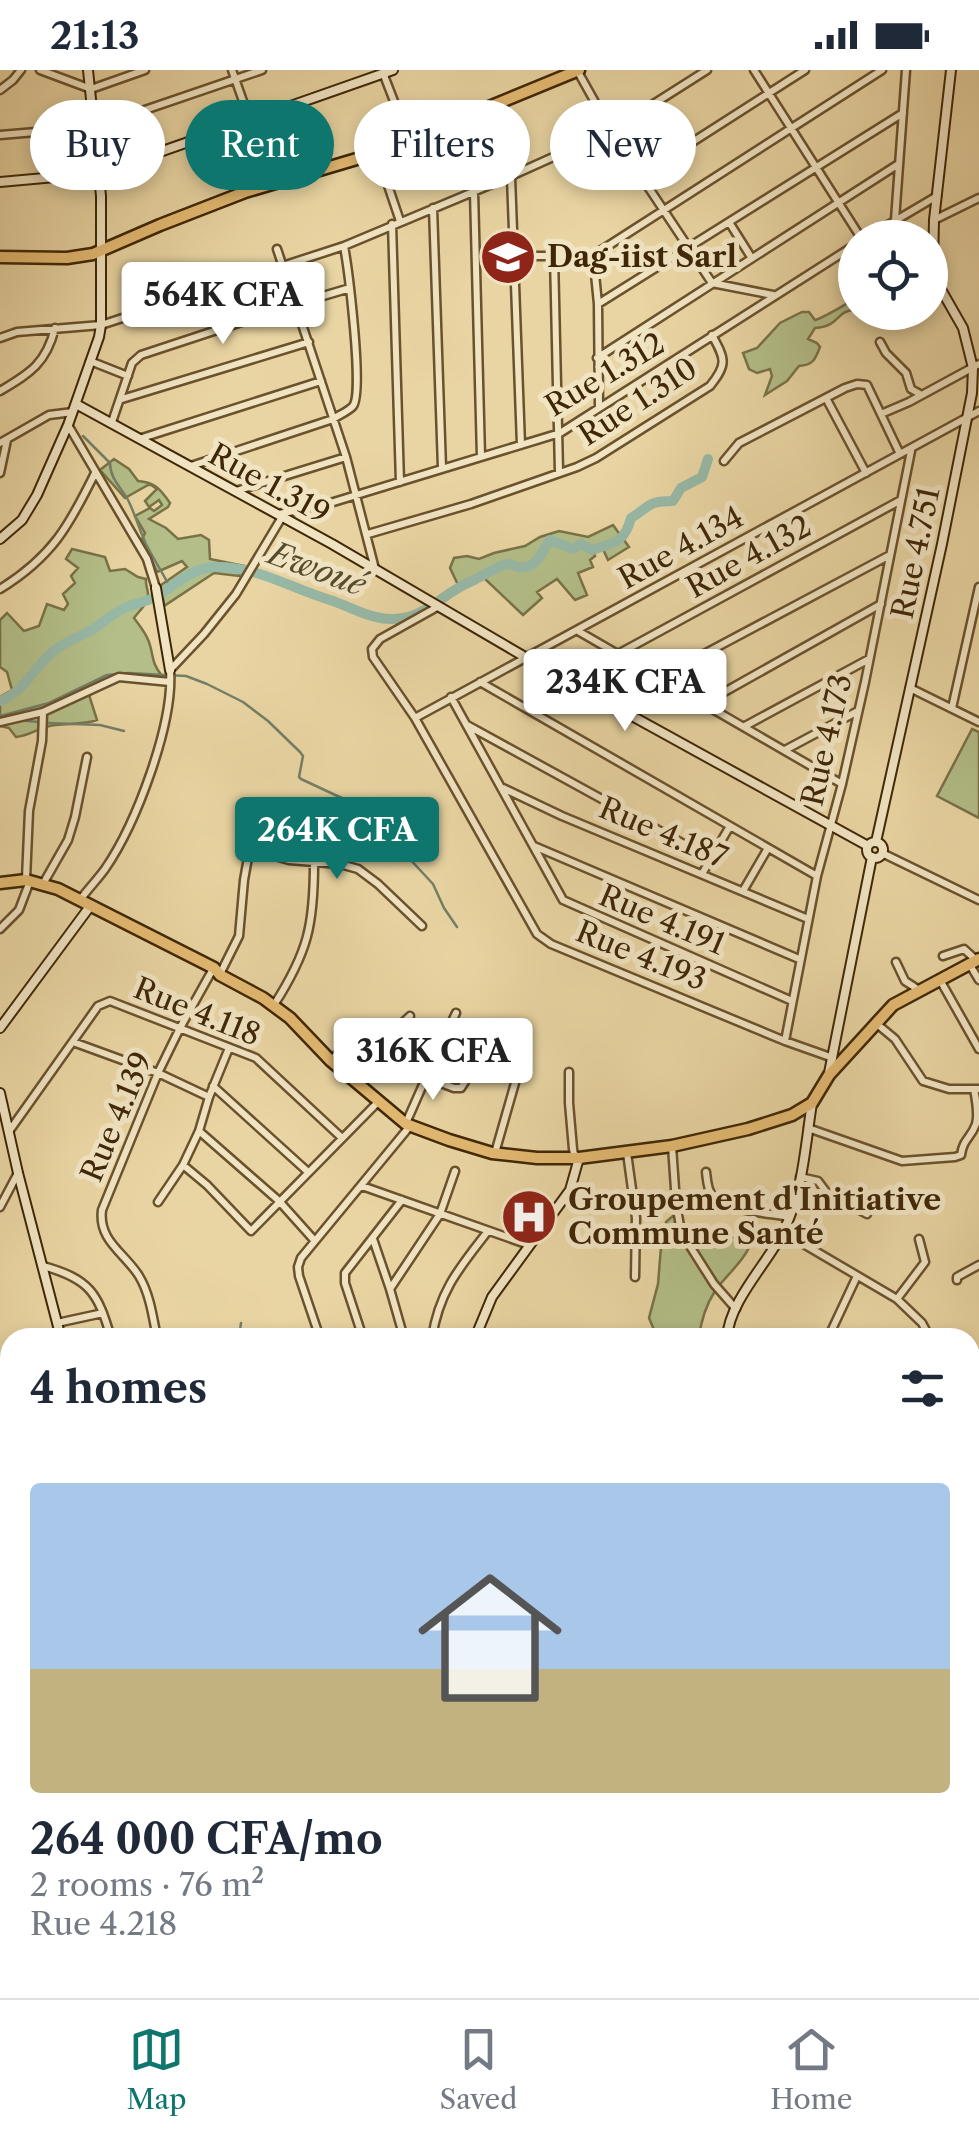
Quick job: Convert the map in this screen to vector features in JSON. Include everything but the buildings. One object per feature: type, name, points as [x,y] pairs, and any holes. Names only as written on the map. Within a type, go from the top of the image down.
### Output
[{"type":"main road","points":[[506,100],[578,70]]},
{"type":"main road","points":[[0,257],[67,258],[92,254],[245,192],[354,160]]},
{"type":"main road","points":[[0,883],[43,884],[86,902],[217,971],[302,1028],[331,1060],[408,1125],[496,1153],[537,1158],[579,1158],[672,1146],[792,1115],[812,1103],[828,1075],[893,1005],[975,961]]},
{"type":"street","points":[[0,90],[20,70]]},
{"type":"street","points":[[40,70],[91,89],[146,70]]},
{"type":"street","points":[[88,70],[92,100]]},
{"type":"street","points":[[232,70],[242,100]]},
{"type":"street","points":[[165,103],[262,70]]},
{"type":"street","points":[[578,70],[594,100]]},
{"type":"street","points":[[660,100],[707,70]]},
{"type":"street","points":[[754,70],[852,220]]},
{"type":"street","points":[[696,140],[805,70]]},
{"type":"street","points":[[514,256],[593,254],[882,70]]},
{"type":"street","points":[[895,220],[906,70]]},
{"type":"street","points":[[934,220],[951,70]]},
{"type":"street","points":[[308,100],[387,71],[397,100]]},
{"type":"street","points":[[598,304],[903,113]]},
{"type":"street","points":[[0,135],[30,132]]},
{"type":"street","points":[[597,358],[897,166]]},
{"type":"street","points":[[0,182],[30,179]]},
{"type":"street","points":[[0,539],[17,527],[26,514],[68,425],[101,325],[100,190]]},
{"type":"street","points":[[388,190],[396,222],[400,482]]},
{"type":"street","points":[[1,335],[101,325],[344,246],[479,190]]},
{"type":"street","points":[[512,190],[520,445]]},
{"type":"street","points":[[650,190],[712,284],[775,295]]},
{"type":"street","points":[[474,192],[481,458]]},
{"type":"street","points":[[895,220],[937,196]]},
{"type":"street","points":[[934,220],[979,198]]},
{"type":"street","points":[[433,208],[442,468]]},
{"type":"street","points":[[729,222],[752,257]]},
{"type":"street","points":[[190,466],[333,419],[353,406],[356,396],[350,288],[344,246]]},
{"type":"street","points":[[277,248],[346,457],[376,570]]},
{"type":"street","points":[[593,254],[598,304],[599,410]]},
{"type":"street","name":"Rue 1.312","points":[[280,515],[357,496],[560,433],[838,255]]},
{"type":"street","points":[[554,256],[559,472]]},
{"type":"street","points":[[112,422],[132,364],[141,355],[350,288]]},
{"type":"street","name":"Rue 4.751","points":[[872,844],[969,416],[976,366],[948,303]]},
{"type":"street","points":[[0,391],[37,366],[55,328]]},
{"type":"street","name":"Rue 1.310","points":[[368,534],[471,504],[596,458],[710,386],[724,364],[712,336]]},
{"type":"street","points":[[120,399],[309,342]]},
{"type":"street","points":[[880,342],[906,373],[911,390],[922,394]]},
{"type":"street","points":[[90,361],[128,376]]},
{"type":"street","points":[[881,414],[976,366]]},
{"type":"street","points":[[142,438],[321,381]]},
{"type":"street","points":[[724,461],[739,443],[857,384],[867,385],[900,454]]},
{"type":"street","points":[[826,398],[866,473]]},
{"type":"street","points":[[0,472],[4,442],[49,415],[74,408]]},
{"type":"street","name":"Rue 1.319","points":[[74,408],[142,438],[830,827],[872,844]]},
{"type":"street","name":"Rue 4.134","points":[[415,718],[979,411]]},
{"type":"street","points":[[0,1028],[105,869],[135,810],[169,701],[170,675],[159,601],[147,559],[68,425]]},
{"type":"street","name":"Rue 4.173","points":[[784,1041],[817,876],[882,604],[912,449]]},
{"type":"street","points":[[236,491],[346,457]]},
{"type":"street","points":[[0,590],[51,550],[95,472]]},
{"type":"street","name":"Rue 4.132","points":[[618,654],[902,500]]},
{"type":"street","points":[[0,722],[42,719],[119,677],[170,675],[236,594],[280,515]]},
{"type":"street","points":[[658,678],[890,555]]},
{"type":"street","points":[[952,708],[979,587]]},
{"type":"street","points":[[702,704],[882,604]]},
{"type":"street","name":"Rue 4.193","points":[[440,606],[380,638],[372,648],[373,657],[415,718],[532,928],[542,938],[833,1058]]},
{"type":"street","points":[[577,630],[842,784]]},
{"type":"street","points":[[744,727],[869,659]]},
{"type":"street","points":[[479,682],[817,876]]},
{"type":"street","points":[[910,688],[979,722]]},
{"type":"street","name":"Rue 4.191","points":[[451,697],[567,903],[792,1001]]},
{"type":"street","points":[[784,750],[859,710]]},
{"type":"street","points":[[0,929],[19,910],[28,881],[30,811],[42,719]]},
{"type":"street","points":[[466,724],[711,859]]},
{"type":"street","points":[[43,884],[68,840],[86,757]]},
{"type":"street","name":"Rue 4.187","points":[[502,787],[808,919]]},
{"type":"street","name":"Rue 4.139","points":[[155,1328],[140,1278],[106,1236],[102,1210],[180,1028],[239,936],[255,819]]},
{"type":"street","points":[[702,874],[730,826]]},
{"type":"street","points":[[828,1075],[872,857],[868,852],[872,844],[881,844],[882,852],[872,857]]},
{"type":"street","points":[[533,846],[799,959]]},
{"type":"street","points":[[251,848],[282,859],[349,866],[366,874],[422,926]]},
{"type":"street","points":[[743,890],[768,848]]},
{"type":"street","points":[[882,852],[979,900]]},
{"type":"street","points":[[274,1006],[304,952],[313,910],[314,863]]},
{"type":"street","points":[[942,956],[964,950],[975,961],[979,980]]},
{"type":"street","points":[[896,962],[905,981],[919,990]]},
{"type":"street","points":[[940,979],[979,1049]]},
{"type":"street","name":"Rue 4.118","points":[[10,1130],[98,1006],[110,1001],[262,1062],[342,1138]]},
{"type":"street","points":[[317,1328],[298,1267],[314,1240],[408,1125],[424,1080],[462,1088],[478,1060],[444,1038],[456,1013]]},
{"type":"street","points":[[394,1031],[410,1016]]},
{"type":"street","points":[[808,1128],[902,1161],[961,1155],[963,1141],[975,1129],[977,1090],[949,1089],[923,1081],[895,1039],[876,1023]]},
{"type":"street","points":[[331,1060],[351,1038]]},
{"type":"street","points":[[74,1042],[209,1097]]},
{"type":"street","points":[[158,1202],[183,1165],[199,1131],[229,1048]]},
{"type":"street","points":[[478,1328],[492,1297],[570,1190],[579,1158],[574,1154],[568,1103],[569,1072]]},
{"type":"street","points":[[496,1153],[515,1083]]},
{"type":"street","points":[[213,1086],[308,1172]]},
{"type":"street","points":[[0,1093],[59,1328]]},
{"type":"street","points":[[183,1165],[249,1231],[253,1230],[379,1101]]},
{"type":"street","points":[[729,1328],[789,1216],[800,1177],[812,1103]]},
{"type":"street","points":[[199,1131],[279,1201],[314,1240]]},
{"type":"street","points":[[672,1146],[681,1232],[714,1284],[736,1309]]},
{"type":"street","points":[[626,1152],[635,1202],[635,1276]]},
{"type":"street","points":[[390,1290],[440,1214],[456,1171]]},
{"type":"street","points":[[706,1172],[712,1195],[721,1202],[789,1216]]},
{"type":"street","points":[[0,1207],[18,1173]]},
{"type":"street","points":[[800,1177],[814,1179],[827,1192],[866,1214]]},
{"type":"street","points":[[362,1186],[529,1245]]},
{"type":"street","points":[[360,1328],[344,1278],[347,1268],[402,1200]]},
{"type":"street","points":[[433,1328],[445,1290],[488,1231]]},
{"type":"street","points":[[783,1232],[897,1299],[925,1328]]},
{"type":"street","points":[[373,1239],[401,1328]]},
{"type":"street","points":[[897,1299],[925,1262],[919,1239]]},
{"type":"street","points":[[44,1266],[83,1283],[93,1292],[102,1305],[108,1328]]},
{"type":"street","points":[[958,1280],[956,1277],[979,1266]]},
{"type":"street","points":[[833,1328],[857,1276]]},
{"type":"street","points":[[58,1323],[103,1313]]},
{"type":"green space","points":[[838,309],[838,318],[815,328],[808,339],[820,347],[815,358],[799,366],[787,381],[765,395],[772,376],[770,369],[757,373],[749,369],[743,353],[757,348],[780,323],[802,312],[809,312],[815,320]]},
{"type":"green space","points":[[114,459],[138,481],[157,488],[170,503],[149,519],[178,539],[201,535],[209,540],[210,559],[244,566],[239,576],[214,573],[164,606],[161,585],[187,567],[182,561],[157,572],[142,539],[145,533],[135,516],[162,505],[159,500],[149,507],[145,501],[157,489],[148,485],[125,498],[100,470]]},
{"type":"green space","points":[[613,525],[629,547],[608,560],[602,547],[592,549],[593,567],[578,573],[587,595],[575,600],[557,579],[537,592],[542,598],[523,615],[483,577],[459,587],[450,568],[454,558],[479,559],[559,531],[588,537]]},
{"type":"green space","points":[[72,549],[105,557],[110,571],[125,569],[146,579],[147,600],[134,618],[162,676],[123,677],[97,689],[89,695],[97,720],[51,726],[16,737],[9,728],[0,726],[0,697],[12,690],[7,672],[0,667],[0,620],[7,613],[24,631],[39,626],[47,604],[64,610],[68,604],[63,594],[75,583],[71,576],[78,568],[66,559]]},
{"type":"green space","points":[[972,729],[979,732],[979,818],[937,796]]},
{"type":"green space","points":[[674,1215],[681,1236],[753,1238],[712,1296],[701,1328],[653,1328],[649,1318],[666,1222]]},
{"type":"waterway","points":[[83,436],[110,463],[113,477],[170,587]]},
{"type":"waterway","name":"Ewoué","points":[[0,701],[16,691],[60,647],[198,571],[215,567],[246,570],[374,617],[403,618],[421,612],[500,567],[529,566],[550,540],[573,549],[581,544],[592,550],[617,541],[631,518],[654,503],[673,501],[681,488],[702,477],[708,459]]},
{"type":"waterway","points":[[0,716],[49,703],[107,675],[186,676],[207,684],[243,702],[300,752],[301,779],[361,807],[377,837],[407,856],[433,884],[457,927]]},
{"type":"waterway","points":[[17,720],[39,722]]},
{"type":"waterway","points":[[47,723],[100,725],[124,731]]},
{"type":"waterway","points":[[240,1328],[241,1323]]},
{"type":"place","name":"Dag-iist Sarl","points":[[508,257]]},
{"type":"place","name":"Groupement d'Initiative Commune Santé","points":[[529,1217]]}]
